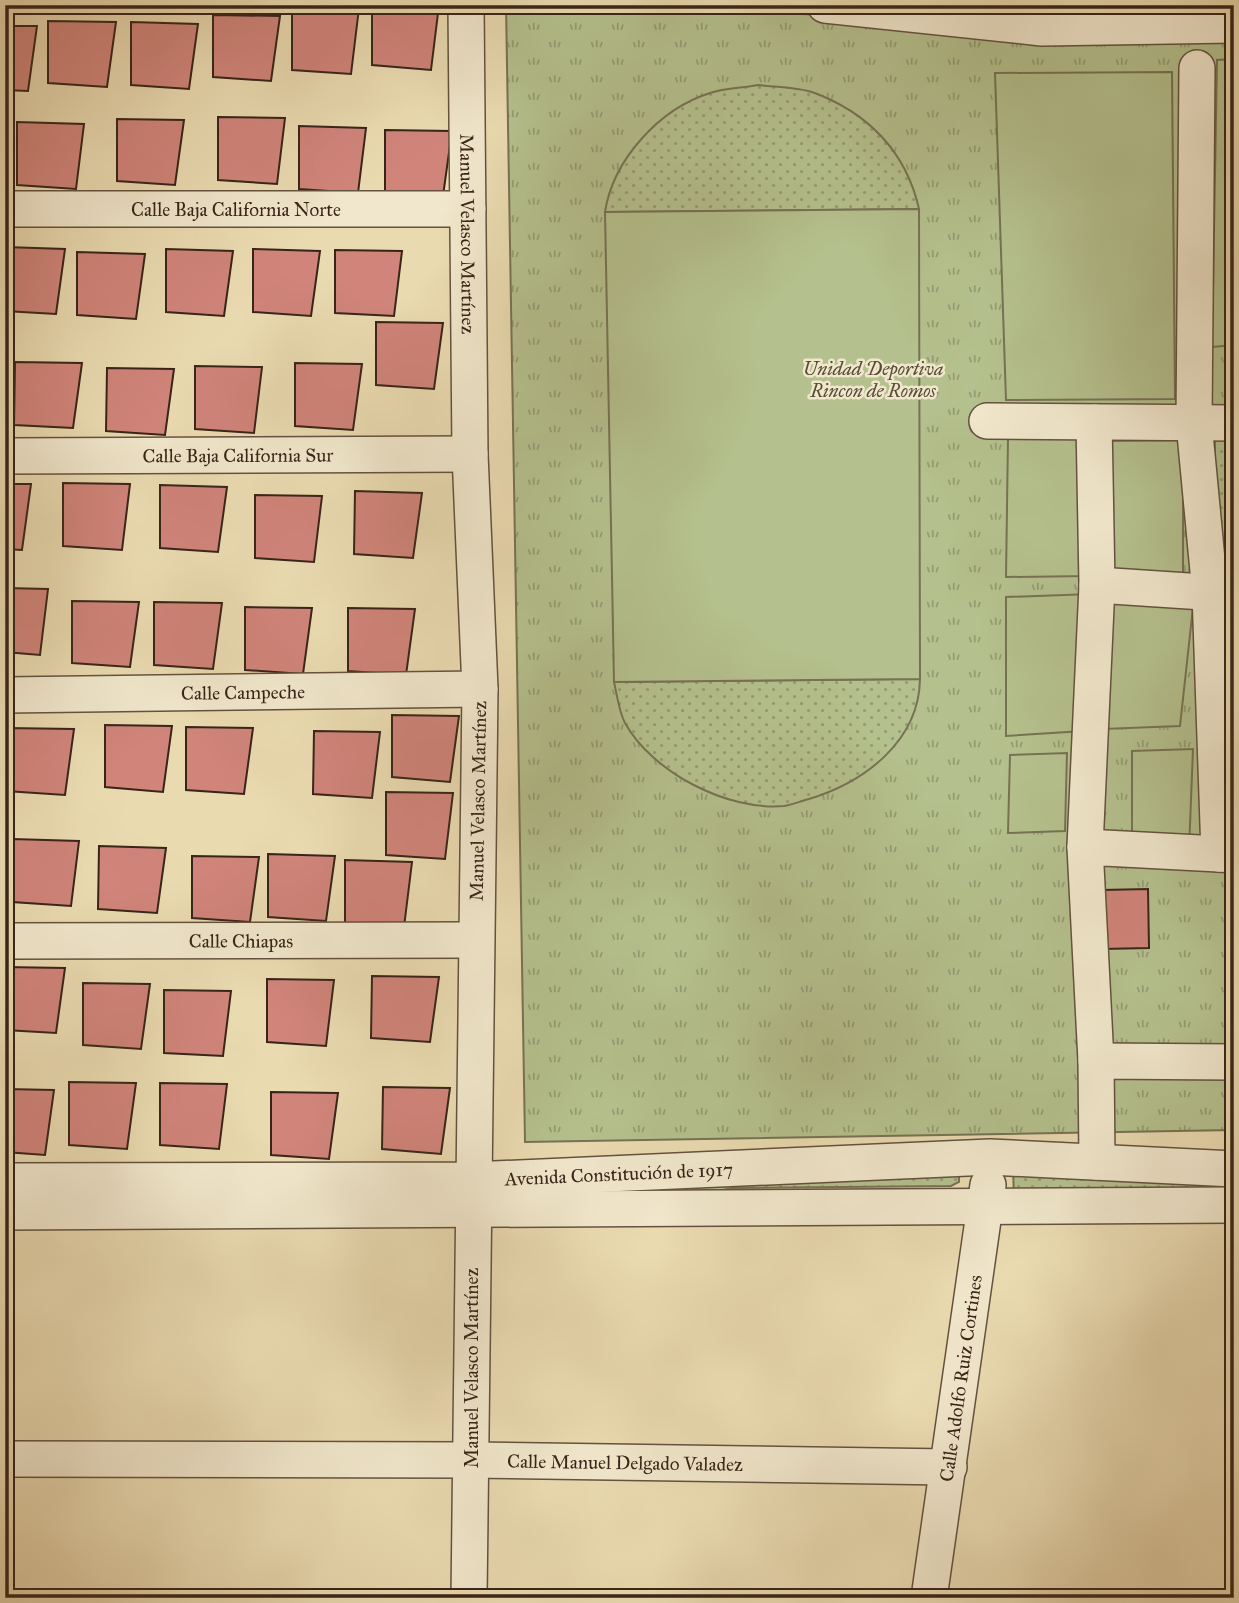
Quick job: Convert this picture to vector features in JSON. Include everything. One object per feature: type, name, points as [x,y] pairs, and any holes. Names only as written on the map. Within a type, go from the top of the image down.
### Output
[{"type":"street","name":"Manuel Velasco Martínez","points":[[466,5],[470,454],[480,688],[469,1598]]},
{"type":"street","points":[[825,5],[1042,28],[1170,16],[1234,25]]},
{"type":"street","points":[[1085,847],[1227,854],[1222,593],[1194,423],[1197,68]]},
{"type":"street","name":"Calle Baja California Norte","points":[[5,209],[468,209]]},
{"type":"street","points":[[987,421],[1234,423]]},
{"type":"street","points":[[1094,422],[1097,585],[1085,847],[1096,1061],[1097,1162]]},
{"type":"street","name":"Calle Baja California Sur","points":[[5,456],[470,454]]},
{"type":"street","points":[[1097,585],[1222,593]]},
{"type":"street","name":"Calle Campeche","points":[[5,695],[480,688]]},
{"type":"street","name":"Calle Chiapas","points":[[5,941],[475,940]]},
{"type":"street","points":[[1096,1061],[1234,1062]]},
{"type":"street","points":[[694,1210],[739,1197],[962,1193],[969,1190],[975,1176],[967,1163],[974,1158]]},
{"type":"street","name":"Avenida Constitución de 1917","points":[[5,1212],[472,1195],[974,1158],[1234,1169]]},
{"type":"street","name":"Calle Adolfo Ruiz Cortines","points":[[929,1598],[987,1208],[974,1158]]},
{"type":"street","name":"Avenida Constitución de 1917","points":[[5,1181],[472,1195],[694,1210],[1234,1205]]},
{"type":"street","name":"Calle Manuel Delgado Valadez","points":[[5,1459],[471,1460],[949,1467]]},
{"type":"green space","name":"Unidad Deportiva Rincon de Romos","points":[[506,5],[574,5],[1234,31],[1234,1130],[525,1142]]},
{"type":"green space","points":[[1234,59],[1234,345],[1212,347],[1217,60]]},
{"type":"green space","points":[[1172,72],[1175,399],[1006,400],[995,73]]},
{"type":"green space","points":[[758,85],[812,92],[832,100],[867,123],[881,136],[905,169],[919,209],[605,212],[610,193],[628,156],[656,124],[673,111],[710,93]]},
{"type":"green space","points":[[919,209],[920,679],[614,682],[605,212]]},
{"type":"green space","points":[[1088,437],[1088,576],[1006,577],[1008,438]]},
{"type":"green space","points":[[1215,437],[1234,437],[1234,565],[1214,565]]},
{"type":"green space","points":[[1183,440],[1183,577],[1108,573],[1107,441]]},
{"type":"green space","points":[[1092,594],[1083,731],[1006,736],[1006,597]]},
{"type":"green space","points":[[1113,596],[1194,598],[1180,726],[1103,729]]},
{"type":"green space","points":[[920,679],[910,722],[885,756],[850,782],[830,792],[784,806],[739,802],[693,785],[672,772],[637,741],[625,723],[614,682]]},
{"type":"green space","points":[[1193,749],[1189,850],[1132,848],[1132,751]]},
{"type":"green space","points":[[1067,753],[1065,831],[1008,833],[1010,755]]},
{"type":"green space","points":[[1013,1169],[1234,1180],[1234,1195],[1014,1197]]},
{"type":"green space","points":[[959,1174],[959,1182],[951,1186],[732,1188],[686,1198],[491,1189]]},
{"type":"building","points":[[372,5],[439,5],[431,70],[372,65]]},
{"type":"building","points":[[292,7],[359,8],[351,74],[292,70]]},
{"type":"building","points":[[213,15],[280,16],[271,81],[213,77]]},
{"type":"building","points":[[48,21],[116,22],[107,87],[48,83]]},
{"type":"building","points":[[131,22],[198,24],[189,89],[131,85]]},
{"type":"building","points":[[5,26],[37,26],[28,91],[5,90]]},
{"type":"building","points":[[218,117],[285,118],[277,184],[218,180]]},
{"type":"building","points":[[117,119],[184,120],[175,185],[117,181]]},
{"type":"building","points":[[17,122],[84,124],[76,189],[17,185]]},
{"type":"building","points":[[299,126],[366,128],[358,193],[299,189]]},
{"type":"building","points":[[385,130],[452,131],[443,196],[385,192]]},
{"type":"building","points":[[5,247],[65,249],[56,314],[5,311]]},
{"type":"building","points":[[166,249],[233,251],[224,316],[166,312]]},
{"type":"building","points":[[253,249],[320,251],[311,316],[253,312]]},
{"type":"building","points":[[335,250],[402,251],[394,316],[335,313]]},
{"type":"building","points":[[77,252],[145,254],[136,319],[77,315]]},
{"type":"building","points":[[376,322],[443,323],[434,389],[376,385]]},
{"type":"building","points":[[15,362],[82,363],[73,428],[14,425]]},
{"type":"building","points":[[295,363],[362,364],[353,430],[295,426]]},
{"type":"building","points":[[195,366],[262,367],[254,433],[195,429]]},
{"type":"building","points":[[107,368],[174,369],[165,435],[106,431]]},
{"type":"building","points":[[63,483],[130,484],[122,550],[63,546]]},
{"type":"building","points":[[5,484],[31,484],[22,550],[5,549]]},
{"type":"building","points":[[160,485],[227,487],[218,552],[160,548]]},
{"type":"building","points":[[355,491],[422,493],[413,558],[354,554]]},
{"type":"building","points":[[255,495],[322,496],[314,562],[255,558]]},
{"type":"building","points":[[5,588],[48,589],[40,655],[5,652]]},
{"type":"building","points":[[72,601],[139,602],[130,667],[72,663]]},
{"type":"building","points":[[154,602],[222,603],[213,669],[154,665]]},
{"type":"building","points":[[245,607],[312,608],[303,674],[245,670]]},
{"type":"building","points":[[348,608],[415,609],[406,675],[348,671]]},
{"type":"building","points":[[392,715],[459,716],[450,782],[392,777]]},
{"type":"building","points":[[105,725],[172,726],[163,792],[105,787]]},
{"type":"building","points":[[186,727],[253,728],[244,794],[186,790]]},
{"type":"building","points":[[7,728],[74,729],[65,795],[6,791]]},
{"type":"building","points":[[314,731],[380,732],[372,798],[313,794]]},
{"type":"building","points":[[386,792],[453,793],[445,859],[386,855]]},
{"type":"building","points":[[12,839],[79,841],[71,906],[12,902]]},
{"type":"building","points":[[99,846],[166,848],[157,913],[98,909]]},
{"type":"building","points":[[268,854],[335,856],[326,921],[268,917]]},
{"type":"building","points":[[192,856],[259,857],[250,922],[192,918]]},
{"type":"building","points":[[345,860],[412,862],[404,927],[345,923]]},
{"type":"building","points":[[1148,889],[1149,948],[1102,949],[1102,890]]},
{"type":"building","points":[[5,967],[65,968],[56,1033],[5,1030]]},
{"type":"building","points":[[372,976],[439,977],[430,1042],[371,1038]]},
{"type":"building","points":[[267,979],[334,980],[326,1046],[267,1042]]},
{"type":"building","points":[[83,983],[150,984],[141,1049],[83,1045]]},
{"type":"building","points":[[164,990],[231,991],[223,1056],[164,1053]]},
{"type":"building","points":[[69,1082],[136,1083],[127,1149],[69,1145]]},
{"type":"building","points":[[160,1083],[227,1084],[219,1149],[160,1145]]},
{"type":"building","points":[[383,1087],[450,1088],[441,1154],[382,1149]]},
{"type":"building","points":[[5,1089],[54,1090],[45,1155],[5,1152]]},
{"type":"building","points":[[271,1092],[338,1093],[329,1159],[271,1155]]}]
